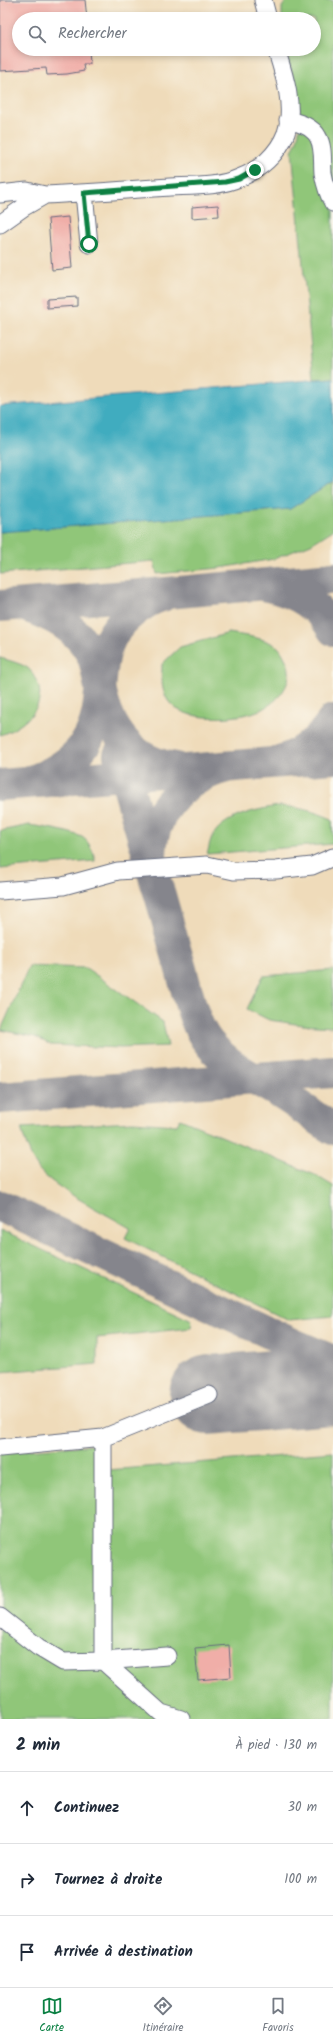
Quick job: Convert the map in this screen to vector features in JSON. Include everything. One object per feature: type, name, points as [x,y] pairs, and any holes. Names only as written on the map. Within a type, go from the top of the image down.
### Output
[{"type":"lane","points":[[263,0],[266,12]]},
{"type":"lane","points":[[0,194],[27,192],[45,195],[84,193],[191,186],[239,179],[255,170],[272,156],[286,132],[288,120],[287,88],[278,56]]},
{"type":"lane","points":[[288,120],[302,124],[318,137],[322,153],[323,175],[333,203]]},
{"type":"lane","points":[[84,193],[89,244]]},
{"type":"lane","points":[[0,224],[24,207],[45,195]]},
{"type":"lane","points":[[0,891],[63,886],[118,871],[207,865],[234,871],[276,870],[312,866],[333,857]]},
{"type":"lane","points":[[0,1448],[102,1438],[208,1395]]},
{"type":"lane","points":[[102,1438],[102,1661],[161,1713],[181,1719]]},
{"type":"lane","points":[[0,1618],[38,1647],[63,1662],[102,1661],[167,1656]]},
{"type":"green space","points":[[287,0],[333,0],[333,378],[314,379],[292,151],[300,127],[300,114],[287,56],[321,56],[321,12],[282,12],[282,7]]},
{"type":"green space","points":[[333,482],[333,530],[311,544],[274,559],[220,568],[157,574],[154,561],[0,574],[0,532],[290,509]]},
{"type":"green space","points":[[229,633],[261,639],[279,648],[288,666],[289,673],[288,681],[281,694],[262,709],[241,716],[213,718],[187,714],[176,709],[169,702],[164,693],[162,683],[162,664],[180,647]]},
{"type":"green space","points":[[0,658],[29,669],[36,680],[39,690],[39,699],[37,707],[32,715],[17,727],[0,735]]},
{"type":"green space","points":[[278,806],[306,810],[332,819],[333,844],[207,854],[211,839],[216,831],[223,825],[240,815]]},
{"type":"green space","points":[[29,825],[63,831],[82,837],[87,841],[91,848],[95,861],[0,869],[0,831]]},
{"type":"green space","points":[[29,966],[86,968],[163,1022],[168,1046],[120,1048],[51,1045],[35,1037],[1,1030]]},
{"type":"green space","points":[[333,970],[333,1027],[302,1025],[269,1020],[247,1009],[263,976]]},
{"type":"green space","points":[[180,1119],[315,1175],[333,1186],[333,1316],[289,1320],[125,1238],[130,1228],[94,1208],[44,1175],[33,1159],[21,1128],[133,1122],[177,1125]]},
{"type":"green space","points":[[0,1230],[192,1320],[191,1328],[97,1338],[97,1364],[0,1372]]},
{"type":"green space","points":[[105,1444],[108,1470],[333,1452],[333,1719],[0,1719],[0,1452]]},
{"type":"water","points":[[333,378],[333,482],[290,509],[0,532],[0,406]]},
{"type":"building","points":[[0,0],[85,0],[86,12],[12,12],[12,56],[89,56],[90,64],[83,64],[84,71],[47,75],[46,68],[0,71]]},
{"type":"building","points":[[218,205],[219,216],[192,218],[192,207]]},
{"type":"building","points":[[68,217],[72,268],[52,270],[48,219]]},
{"type":"building","points":[[77,297],[77,306],[47,308],[47,299]]},
{"type":"building","points":[[229,1645],[231,1677],[198,1680],[195,1648]]},
{"type":"taxiway","points":[[0,606],[333,578]]},
{"type":"taxiway","points":[[268,586],[288,592],[306,601],[321,613],[333,630]]},
{"type":"taxiway","points":[[34,780],[59,768],[74,757],[86,743],[96,719],[104,656],[109,641],[119,626],[133,612],[143,604],[162,596]]},
{"type":"taxiway","points":[[25,606],[54,618],[72,630],[86,646],[94,659],[109,717],[124,741],[134,751],[146,759],[160,765],[176,768]]},
{"type":"taxiway","points":[[283,760],[291,757],[312,744],[318,739],[333,720]]},
{"type":"taxiway","points":[[119,755],[149,858]]},
{"type":"taxiway","points":[[0,785],[333,758]]},
{"type":"taxiway","points":[[227,767],[194,781],[169,803],[160,817],[154,833],[151,850],[152,869],[190,1003],[203,1035],[217,1052],[234,1066],[283,1095],[333,1129]]},
{"type":"taxiway","points":[[0,1098],[333,1072]]},
{"type":"taxiway","points":[[0,1206],[293,1344],[333,1361]]},
{"type":"runway","points":[[209,1395],[333,1385]]},
{"type":"route","points":[[89,244],[84,193],[191,186],[225,182],[239,179],[255,170]]}]
